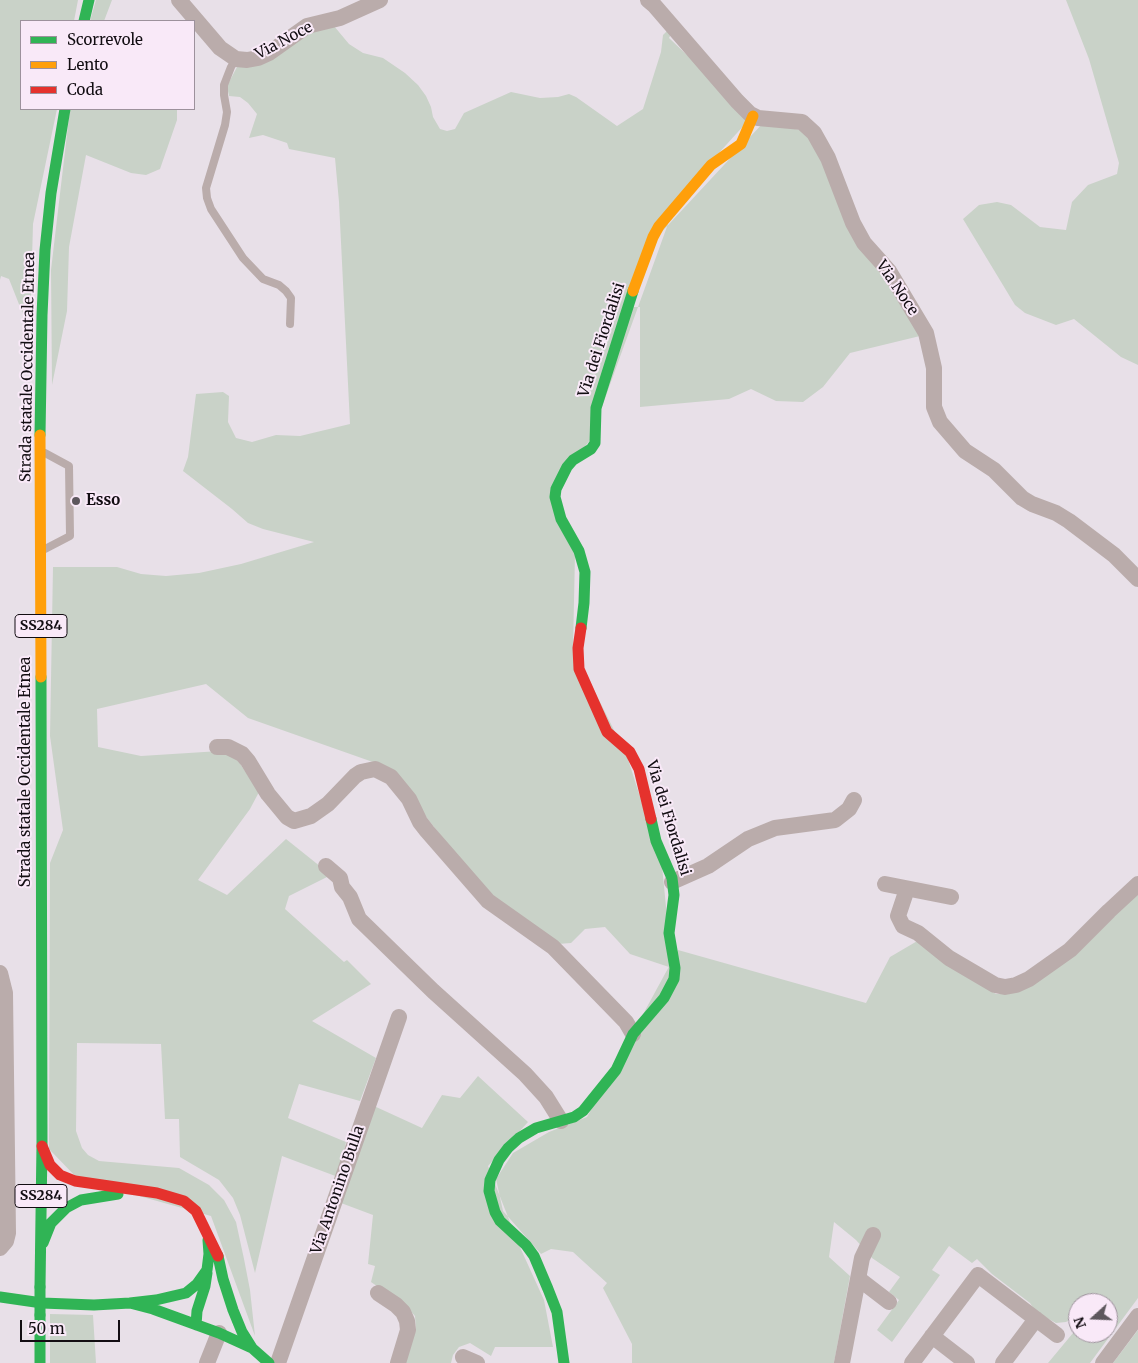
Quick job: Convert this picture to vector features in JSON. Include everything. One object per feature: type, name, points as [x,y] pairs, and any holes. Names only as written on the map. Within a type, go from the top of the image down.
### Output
[{"type":"main road","points":[[84,20],[89,0]]},
{"type":"main road","name":"Strada statale Occidentale Etnea","points":[[40,1347],[42,1144],[40,450],[42,315],[45,250],[51,193],[65,110]]},
{"type":"main road","name":"Via dei Fiordalisi","points":[[564,1363],[557,1312],[534,1256],[526,1245],[500,1220],[495,1212],[489,1191],[490,1180],[494,1169],[508,1148],[519,1138],[536,1128],[574,1117],[583,1111],[616,1070],[633,1034],[664,998],[674,979],[676,968],[669,933],[674,895],[672,882],[668,866],[656,841],[639,769],[630,752],[607,732],[580,669],[578,648],[584,603],[585,572],[579,551],[560,519],[555,497],[556,489],[567,467],[573,460],[591,449],[595,443],[596,408],[628,306],[653,237],[659,226],[702,174],[711,165],[741,144],[754,116]]},
{"type":"main road","points":[[42,1144],[50,1165],[60,1175],[75,1181],[158,1193],[184,1201],[196,1212],[217,1252],[223,1279],[242,1332],[252,1348],[269,1363]]},
{"type":"main road","points":[[41,1247],[52,1222],[66,1208],[81,1200],[98,1196],[148,1192]]},
{"type":"main road","points":[[199,1326],[197,1311],[205,1286],[209,1254],[207,1230]]},
{"type":"main road","points":[[0,1297],[42,1303],[94,1305],[130,1303],[186,1293],[198,1284],[207,1270]]},
{"type":"main road","points":[[199,1326],[215,1312],[223,1279]]},
{"type":"main road","points":[[130,1303],[153,1309],[252,1348]]},
{"type":"main road","points":[[29,1359],[40,1347]]},
{"type":"main road","points":[[40,1347],[40,1363]]},
{"type":"street","name":"Via Noce","points":[[179,0],[220,48],[236,59],[258,58],[269,53],[307,26],[340,18],[380,0]]},
{"type":"street","points":[[648,0],[654,4],[737,101],[754,116]]},
{"type":"street","name":"Via Noce","points":[[754,116],[802,122],[814,133],[828,158],[853,223],[864,243],[889,271],[926,333],[934,368],[934,406],[940,422],[966,451],[994,470],[1022,498],[1069,521],[1114,555],[1138,579]]},
{"type":"street","points":[[217,747],[228,747],[242,754],[268,794],[287,817],[294,821],[311,816],[328,804],[361,772],[375,769],[390,777],[409,800],[420,822],[488,901],[553,947],[626,1022],[633,1034]]},
{"type":"street","points":[[672,882],[708,866],[748,839],[775,828],[835,820],[849,809],[854,800]]},
{"type":"street","points":[[326,866],[340,878],[342,886],[350,897],[359,919],[433,991],[525,1074],[546,1097],[561,1121]]},
{"type":"street","points":[[885,884],[951,897]]},
{"type":"street","points":[[907,889],[898,916],[903,926],[918,933],[949,958],[994,985],[1005,987],[1016,985],[1029,979],[1070,950],[1138,884]]},
{"type":"street","points":[[0,974],[5,993],[3,1081],[8,1233],[6,1241],[0,1248]]},
{"type":"street","name":"Via Antonino Bulla","points":[[278,1363],[399,1016]]},
{"type":"street","points":[[842,1363],[862,1258],[873,1235]]},
{"type":"street","points":[[912,1363],[978,1275],[1057,1334]]},
{"type":"street","points":[[859,1279],[889,1302]]},
{"type":"street","points":[[378,1293],[396,1305],[403,1312],[407,1321],[408,1330],[398,1363]]},
{"type":"street","points":[[1103,1363],[1138,1316]]},
{"type":"street","points":[[1003,1363],[1036,1319]]},
{"type":"street","points":[[207,1363],[219,1334]]},
{"type":"street","points":[[932,1336],[967,1363]]},
{"type":"lane","points":[[236,59],[224,85],[227,112],[225,125],[206,188],[207,198],[211,210],[243,258],[263,279],[279,285],[286,291],[290,298],[290,324]]},
{"type":"lane","points":[[40,450],[69,466],[70,474],[70,536],[41,551]]},
{"type":"shaded area","points":[[0,0],[78,0],[74,20],[20,20],[20,110],[57,110],[33,224],[30,332],[9,279],[1,276],[0,280]]},
{"type":"shaded area","points":[[96,0],[112,0],[104,20],[90,20]]},
{"type":"shaded area","points":[[1066,0],[1138,0],[1138,365],[1121,357],[1074,319],[1056,325],[1025,313],[1015,305],[963,219],[979,205],[997,202],[1011,205],[1040,227],[1066,230],[1072,202],[1088,185],[1117,174],[1119,163],[1089,59]]},
{"type":"shaded area","points":[[334,26],[349,44],[363,53],[383,58],[405,73],[418,85],[426,96],[433,117],[440,129],[447,131],[455,129],[464,113],[511,92],[540,98],[569,94],[617,126],[643,109],[661,52],[663,35],[667,31],[672,32],[669,38],[706,73],[747,122],[677,199],[590,440],[551,491],[575,554],[573,648],[627,756],[662,866],[672,968],[630,954],[605,927],[585,929],[571,943],[558,944],[489,897],[387,767],[248,718],[206,684],[97,709],[98,747],[141,756],[220,751],[237,759],[259,792],[250,809],[198,880],[227,895],[286,839],[331,875],[289,896],[285,909],[344,962],[347,960],[371,984],[312,1021],[376,1058],[360,1101],[299,1084],[288,1118],[346,1142],[338,1177],[282,1156],[255,1273],[240,1215],[233,1198],[219,1180],[180,1157],[179,1119],[165,1119],[161,1044],[77,1043],[76,1131],[82,1148],[88,1155],[99,1161],[179,1168],[209,1185],[224,1200],[236,1222],[250,1290],[255,1336],[211,1216],[78,1179],[49,1149],[50,863],[63,830],[50,736],[53,567],[117,567],[141,574],[166,576],[199,573],[241,564],[314,542],[263,529],[248,523],[183,471],[188,457],[196,394],[223,392],[229,396],[228,422],[236,438],[252,442],[276,435],[300,436],[350,424],[339,202],[335,158],[289,149],[287,143],[263,135],[249,138],[257,114],[240,97],[229,96],[227,86],[237,67],[309,31]]},
{"type":"shaded area","points":[[70,110],[177,110],[177,120],[160,169],[146,175],[131,173],[86,155],[69,247],[67,311],[52,385],[51,270]]},
{"type":"shaded area","points":[[763,123],[806,131],[920,336],[850,353],[823,387],[803,402],[776,401],[751,389],[729,399],[640,407],[640,307],[632,307],[657,237]]},
{"type":"shaded area","points":[[1138,892],[1138,1298],[1118,1325],[1118,1293],[1068,1293],[1068,1321],[1056,1323],[1036,1312],[1030,1303],[992,1274],[977,1259],[972,1263],[949,1246],[932,1270],[940,1275],[892,1342],[877,1330],[899,1300],[889,1292],[900,1277],[872,1258],[856,1240],[834,1222],[829,1257],[850,1276],[834,1363],[632,1363],[632,1344],[603,1288],[607,1283],[573,1252],[551,1249],[541,1254],[503,1211],[496,1179],[513,1153],[549,1132],[587,1117],[678,950],[866,1003],[890,957],[919,940],[981,985],[996,994],[1008,994]]},
{"type":"shaded area","points":[[478,1076],[528,1122],[488,1166],[519,1245],[544,1300],[553,1347],[495,1347],[491,1356],[470,1343],[459,1347],[453,1355],[451,1363],[403,1363],[416,1330],[415,1316],[406,1306],[371,1282],[375,1266],[368,1264],[373,1215],[341,1203],[374,1106],[422,1128],[442,1095],[460,1098]]},
{"type":"shaded area","points":[[50,1314],[93,1315],[96,1363],[50,1363]]},
{"type":"shaded area","points":[[1138,1330],[1138,1363],[1113,1363]]},
{"type":"shaded area","points":[[1068,1339],[1068,1343],[1105,1343],[1090,1363],[1048,1363]]},
{"type":"traffic: fast","points":[[84,20],[89,0]]},
{"type":"traffic: fast","points":[[40,435],[45,250],[51,193],[65,110]]},
{"type":"traffic: fast","points":[[581,628],[585,572],[579,551],[561,519],[555,497],[556,489],[567,467],[573,460],[591,449],[595,443],[596,408],[633,291]]},
{"type":"traffic: fast","points":[[40,1287],[42,1144],[41,677]]},
{"type":"traffic: fast","points":[[564,1363],[557,1312],[548,1289],[534,1256],[526,1245],[500,1221],[495,1212],[489,1191],[490,1180],[499,1160],[519,1138],[536,1128],[574,1117],[583,1111],[616,1070],[633,1034],[664,998],[674,979],[675,968],[669,933],[674,895],[672,878],[656,841],[651,819]]},
{"type":"traffic: fast","points":[[43,1243],[51,1223],[66,1208],[81,1200],[118,1194]]},
{"type":"traffic: fast","points":[[130,1303],[156,1300],[186,1293],[197,1284],[207,1270],[208,1240]]},
{"type":"traffic: fast","points":[[218,1256],[233,1310],[242,1332],[252,1348]]},
{"type":"traffic: fast","points":[[196,1325],[197,1311],[207,1273]]},
{"type":"traffic: fast","points":[[40,1287],[40,1315]]},
{"type":"traffic: fast","points":[[0,1297],[42,1303],[94,1305],[130,1303],[153,1309],[219,1333],[252,1348],[269,1363]]},
{"type":"traffic: fast","points":[[40,1315],[40,1363]]},
{"type":"traffic: slow","points":[[633,291],[659,226],[711,165],[741,144],[753,116]]},
{"type":"traffic: slow","points":[[40,435],[41,677]]},
{"type":"traffic: jam","points":[[581,628],[578,648],[579,669],[607,732],[630,752],[639,769],[651,819]]},
{"type":"traffic: jam","points":[[42,1146],[50,1165],[60,1175],[75,1181],[157,1193],[184,1201],[196,1211],[218,1256]]},
{"type":"place","name":"Esso","points":[[76,501]]}]
